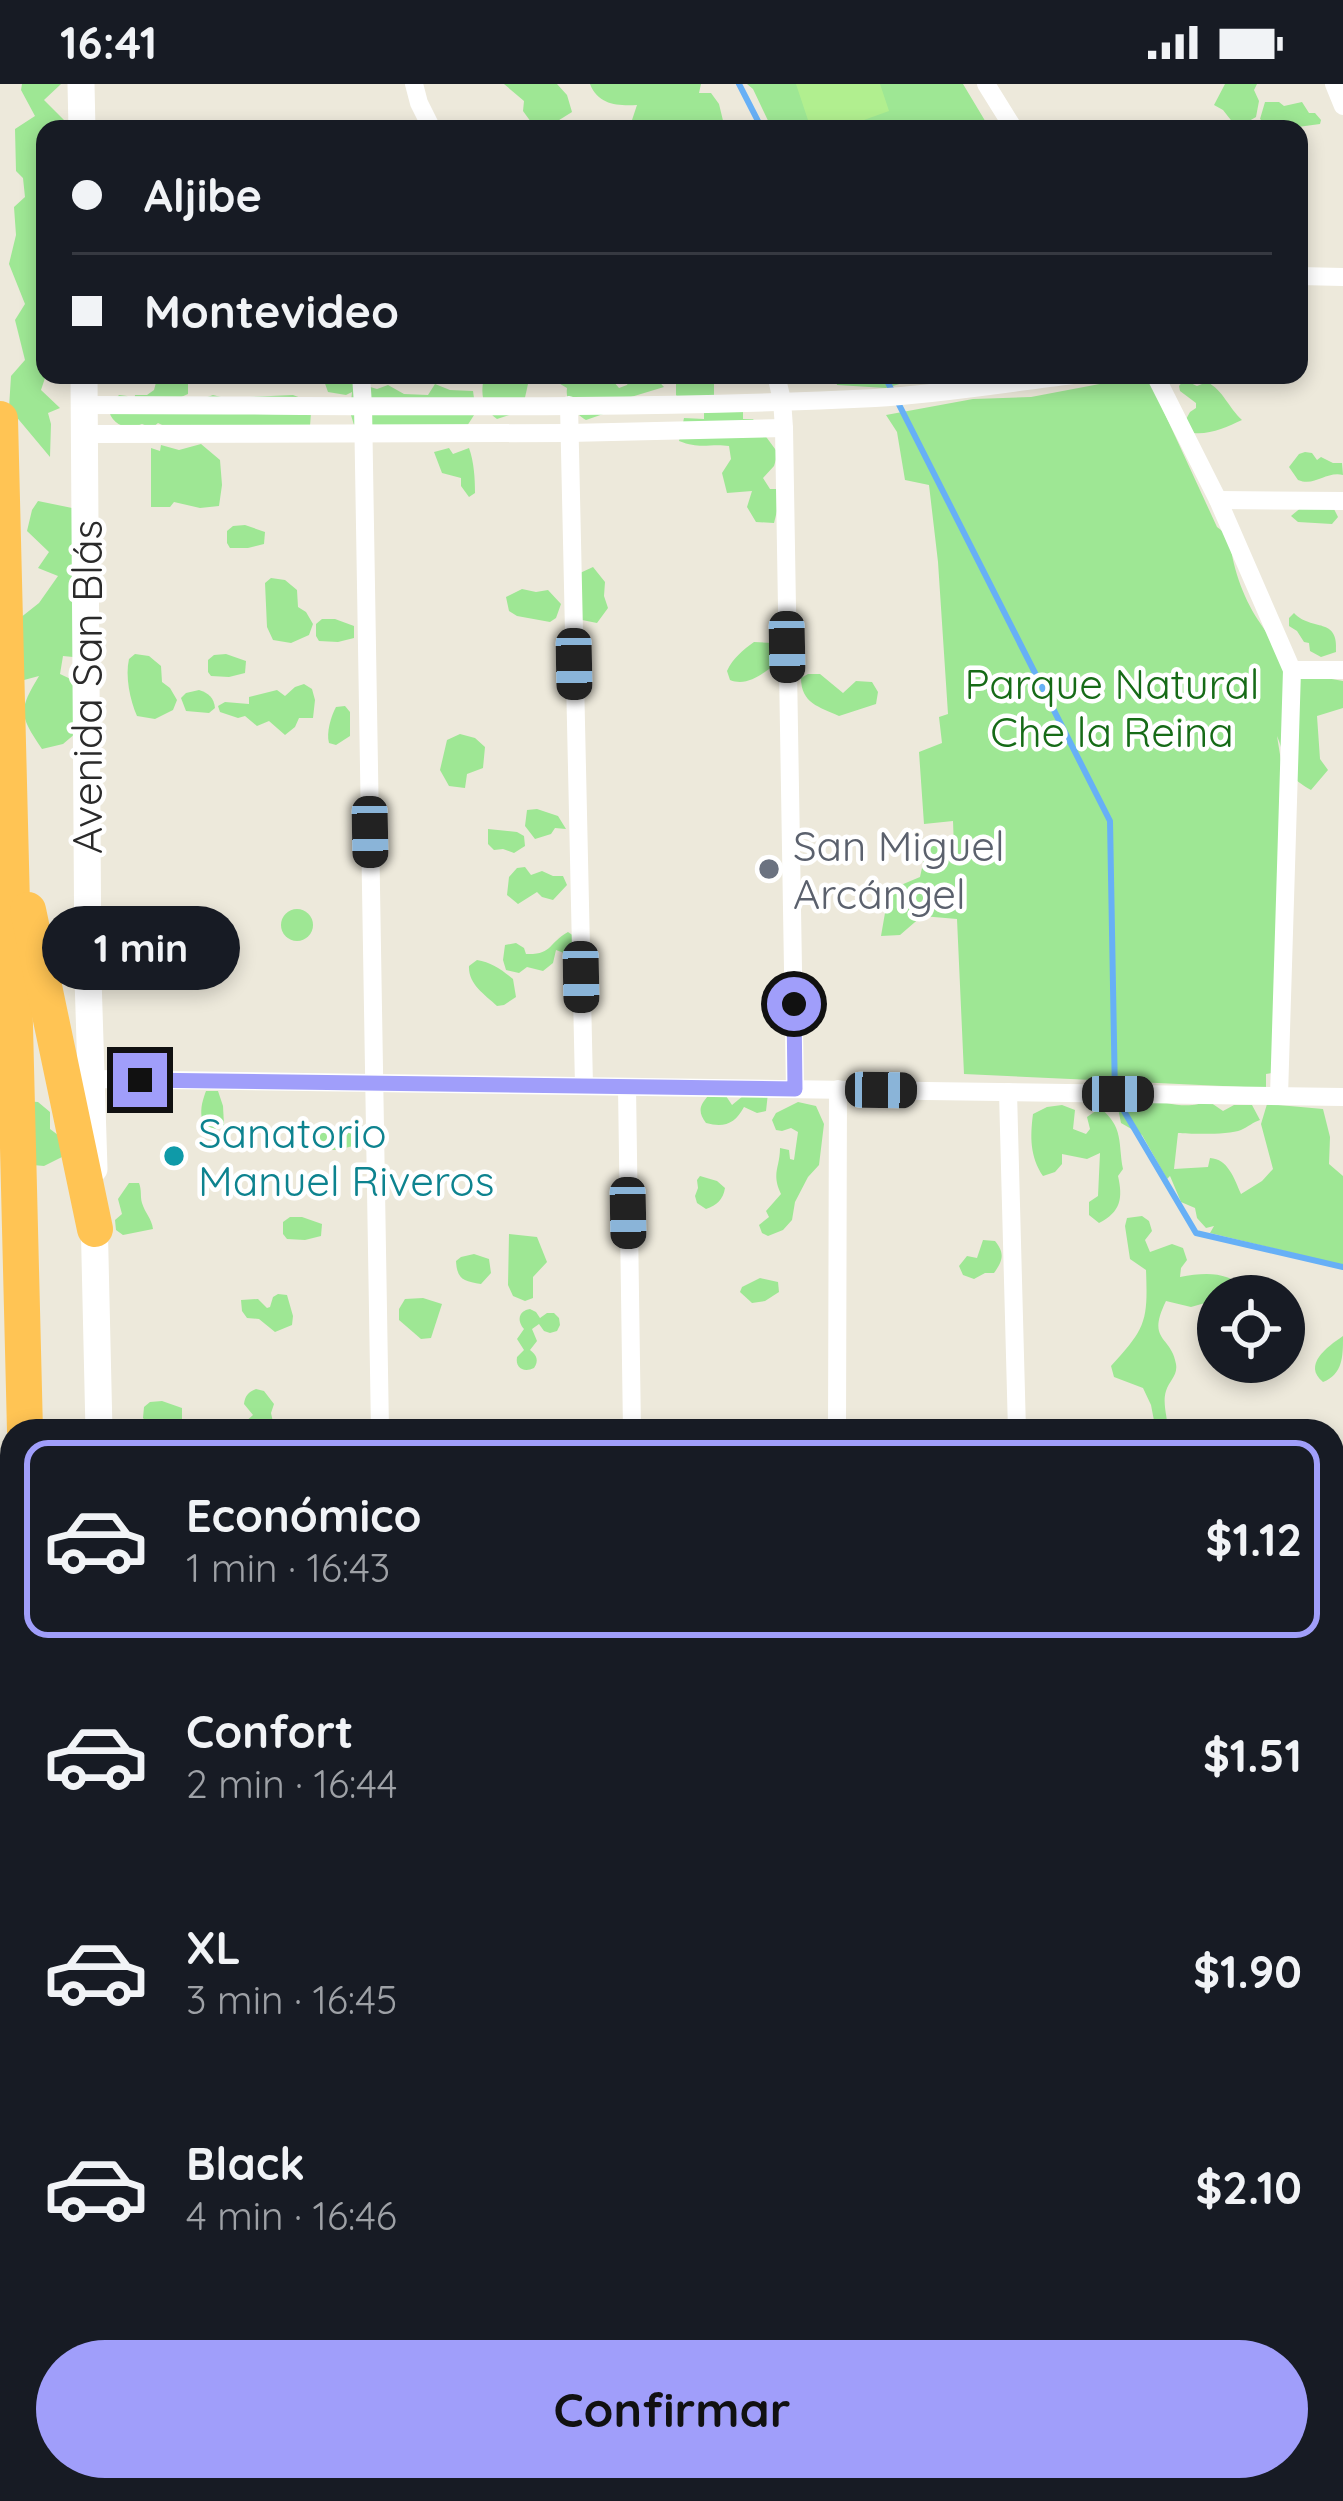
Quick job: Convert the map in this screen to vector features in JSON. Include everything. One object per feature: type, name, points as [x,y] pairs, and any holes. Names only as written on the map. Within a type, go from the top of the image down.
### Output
[{"type":"highway","points":[[0,419],[25,1419]]},
{"type":"highway","points":[[10,820],[94,1229]]},
{"type":"street","points":[[81,84],[82,120]]},
{"type":"street","points":[[414,84],[428,120]]},
{"type":"street","points":[[986,84],[1008,120]]},
{"type":"street","points":[[1334,84],[1343,106]]},
{"type":"street","points":[[1308,276],[1343,278]]},
{"type":"street","name":"Avenida San Blás","points":[[84,384],[88,962],[99,1419]]},
{"type":"street","points":[[362,384],[380,1419]]},
{"type":"street","points":[[778,384],[784,428],[795,1089]]},
{"type":"street","points":[[84,405],[569,405],[876,398],[999,384]]},
{"type":"street","points":[[1160,384],[1218,500],[1292,670],[1279,1096]]},
{"type":"street","points":[[569,405],[584,1086]]},
{"type":"street","points":[[84,434],[784,428]]},
{"type":"street","points":[[1218,500],[1343,501]]},
{"type":"street","points":[[1292,670],[1343,670]]},
{"type":"street","points":[[93,1079],[1343,1096]]},
{"type":"street","points":[[627,1087],[632,1419]]},
{"type":"street","points":[[837,1419],[838,1090]]},
{"type":"street","points":[[1008,1092],[1016,1419]]},
{"type":"green space","points":[[22,84],[61,84],[44,100],[64,120],[36,120],[36,384],[43,384],[41,390],[60,408],[48,413],[50,457],[9,408],[11,376],[25,360],[15,320],[25,304],[9,264],[16,235],[14,207],[25,197],[23,178],[16,171],[15,129],[35,116]]},
{"type":"green space","points":[[504,84],[557,84],[567,95],[572,112],[559,120],[530,120],[523,111],[524,101]]},
{"type":"green space","points":[[590,84],[701,84],[699,93],[711,93],[723,120],[632,120],[637,105],[603,100]]},
{"type":"green space","points":[[747,84],[963,84],[985,120],[768,120]]},
{"type":"green space","points":[[796,84],[880,84],[889,111],[864,120],[808,120]]},
{"type":"green space","points":[[1225,84],[1257,84],[1254,90],[1259,101],[1251,120],[1231,120],[1214,105]]},
{"type":"green space","points":[[1265,102],[1284,106],[1302,102],[1321,120],[1308,126],[1308,120],[1260,119]]},
{"type":"green space","points":[[156,384],[188,384],[188,394],[179,398],[202,399],[293,395],[311,413],[310,426],[166,427],[158,423],[152,428],[116,422],[108,407],[119,395],[127,396],[134,405],[135,395],[154,390]]},
{"type":"green space","points":[[325,384],[367,384],[428,395],[435,384],[473,391],[476,412],[467,426],[358,438],[350,412],[352,392],[328,392]]},
{"type":"green space","points":[[484,384],[528,384],[522,411],[497,419],[483,395]]},
{"type":"green space","points":[[560,384],[664,387],[631,397],[586,420],[572,407],[567,388]]},
{"type":"green space","points":[[676,384],[714,384],[714,396],[679,399]]},
{"type":"green space","points":[[837,384],[900,384],[886,388]]},
{"type":"green space","name":"Parque Natural Che la Reina","points":[[1100,384],[1151,384],[1217,527],[1230,537],[1247,601],[1287,671],[1343,681],[1343,708],[1317,716],[1320,759],[1328,770],[1311,790],[1289,772],[1277,736],[1284,779],[1272,1073],[1266,1074],[1266,1088],[964,1074],[957,919],[922,916],[900,935],[881,936],[889,890],[920,877],[927,845],[954,849],[953,821],[924,824],[919,752],[942,743],[939,717],[948,714],[929,485],[905,480],[897,432],[886,415],[973,399],[1031,397]]},
{"type":"green space","points":[[1213,385],[1242,420],[1212,432],[1193,433],[1185,421],[1196,403],[1179,386]]},
{"type":"green space","points":[[704,408],[743,410],[743,419],[753,419],[778,453],[763,478],[770,489],[778,489],[774,523],[756,522],[747,507],[752,491],[727,493],[722,473],[731,459],[729,446],[679,441],[684,418],[704,419]]},
{"type":"green space","points":[[201,444],[220,460],[219,506],[200,508],[174,502],[170,507],[151,507],[151,448],[160,451],[161,445],[179,450]]},
{"type":"green space","points":[[449,448],[453,454],[469,448],[475,493],[469,497],[461,478],[442,473],[434,452]]},
{"type":"green space","points":[[1305,452],[1317,460],[1342,463],[1343,475],[1298,480],[1289,467]]},
{"type":"green space","points":[[38,501],[77,509],[73,657],[63,656],[60,674],[77,682],[76,733],[63,744],[42,749],[24,713],[39,676],[24,680],[15,622],[39,603],[58,576],[38,568],[49,552],[27,531]]},
{"type":"green space","points":[[1331,503],[1338,517],[1332,524],[1298,522],[1291,516],[1303,506]]},
{"type":"green space","points":[[245,525],[265,532],[264,544],[230,548],[227,531]]},
{"type":"green space","points":[[593,567],[605,582],[608,608],[597,623],[582,620],[580,573]]},
{"type":"green space","points":[[271,578],[285,580],[297,590],[298,607],[313,624],[309,635],[291,643],[273,640],[267,627],[265,583]]},
{"type":"green space","points":[[522,589],[548,590],[561,604],[556,618],[550,622],[509,611],[506,597]]},
{"type":"green space","points":[[1294,613],[1329,629],[1336,652],[1321,657],[1310,651],[1309,643],[1289,626]]},
{"type":"green space","points":[[322,619],[354,626],[354,638],[319,641],[316,624]]},
{"type":"green space","points":[[754,642],[773,643],[776,664],[748,681],[730,680],[729,666]]},
{"type":"green space","points":[[135,654],[149,656],[161,666],[162,682],[177,700],[173,710],[155,719],[137,716],[132,703],[128,666]]},
{"type":"green space","points":[[226,654],[246,661],[245,673],[211,676],[208,660]]},
{"type":"green space","points":[[820,674],[843,693],[856,681],[872,682],[878,692],[876,704],[839,716],[825,710],[804,693],[801,678]]},
{"type":"green space","points":[[304,684],[312,689],[315,700],[313,718],[299,718],[285,735],[269,721],[257,726],[245,716],[220,712],[218,706],[249,704],[249,697],[277,690],[285,696]]},
{"type":"green space","points":[[199,690],[213,701],[215,708],[209,713],[186,711],[181,698]]},
{"type":"green space","points":[[345,706],[350,712],[350,736],[336,745],[329,743],[334,711]]},
{"type":"green space","points":[[460,734],[485,747],[483,768],[467,774],[465,788],[449,786],[440,770],[447,740]]},
{"type":"green space","points":[[527,810],[558,816],[566,829],[555,828],[535,839],[525,826]]},
{"type":"green space","points":[[488,829],[517,832],[524,836],[525,846],[514,853],[494,850],[488,844]]},
{"type":"green space","points":[[525,867],[531,875],[542,871],[563,876],[567,885],[553,900],[537,892],[518,904],[507,895],[509,877]]},
{"type":"green space","points":[[297,909],[309,913],[313,925],[309,937],[297,941],[285,937],[281,925],[285,913]]},
{"type":"green space","points":[[568,932],[581,941],[573,953],[556,950],[553,963],[543,971],[506,970],[505,945],[516,943],[526,954],[541,953]]},
{"type":"green space","points":[[477,960],[513,979],[516,997],[497,1006],[482,993],[469,972]]},
{"type":"green space","points":[[206,1091],[218,1091],[224,1125],[219,1129],[207,1129],[202,1120]]},
{"type":"green space","points":[[749,1091],[768,1093],[766,1111],[744,1107],[728,1123],[706,1123],[701,1109],[708,1096],[726,1096],[732,1105]]},
{"type":"green space","points":[[1125,1099],[1187,1105],[1207,1100],[1223,1111],[1234,1105],[1252,1105],[1260,1120],[1241,1130],[1178,1133],[1174,1169],[1208,1167],[1210,1158],[1216,1159],[1230,1170],[1241,1194],[1273,1169],[1261,1124],[1267,1104],[1323,1109],[1330,1137],[1329,1164],[1343,1176],[1343,1265],[1210,1233],[1214,1226],[1206,1228],[1195,1208],[1181,1202],[1142,1135],[1121,1123],[1118,1108]]},
{"type":"green space","points":[[24,1101],[38,1102],[50,1112],[50,1129],[58,1135],[62,1157],[44,1166],[33,1165]]},
{"type":"green space","points":[[798,1102],[816,1106],[824,1124],[819,1165],[795,1202],[792,1220],[768,1236],[759,1225],[781,1194],[776,1175],[780,1148],[789,1150],[794,1160],[798,1132],[776,1130],[772,1120]]},
{"type":"green space","points":[[1062,1105],[1075,1110],[1073,1129],[1086,1134],[1090,1129],[1087,1117],[1100,1108],[1117,1129],[1123,1169],[1118,1176],[1120,1198],[1112,1214],[1099,1223],[1089,1215],[1089,1202],[1098,1196],[1100,1153],[1087,1159],[1062,1154],[1062,1164],[1043,1176],[1036,1162],[1033,1114]]},
{"type":"green space","points":[[321,1128],[353,1134],[353,1146],[318,1150],[315,1133]]},
{"type":"green space","points":[[700,1176],[725,1188],[719,1202],[706,1209],[695,1196]]},
{"type":"green space","points":[[129,1183],[139,1183],[153,1229],[123,1235],[116,1230],[115,1220],[122,1214],[118,1199]]},
{"type":"green space","points":[[1142,1216],[1149,1221],[1152,1231],[1145,1240],[1150,1252],[1172,1244],[1183,1248],[1187,1260],[1180,1277],[1199,1274],[1219,1275],[1197,1275],[1197,1305],[1166,1301],[1160,1314],[1159,1331],[1176,1368],[1165,1396],[1167,1419],[1154,1419],[1143,1388],[1114,1377],[1111,1366],[1132,1342],[1145,1313],[1146,1270],[1130,1259],[1127,1218]]},
{"type":"green space","points":[[290,1217],[322,1224],[321,1236],[287,1239],[283,1222]]},
{"type":"green space","points":[[509,1234],[537,1237],[547,1262],[533,1277],[533,1298],[525,1301],[513,1296],[508,1285]]},
{"type":"green space","points":[[983,1240],[998,1245],[999,1265],[994,1273],[974,1279],[963,1275],[959,1266],[967,1256],[977,1258]]},
{"type":"green space","points":[[474,1254],[489,1259],[491,1273],[481,1284],[458,1272],[456,1261]]},
{"type":"green space","points":[[760,1278],[778,1282],[779,1292],[752,1303],[740,1292]]},
{"type":"green space","points":[[278,1294],[287,1295],[292,1325],[275,1332],[242,1311],[241,1300],[258,1299],[267,1308]]},
{"type":"green space","points":[[405,1299],[442,1304],[431,1338],[421,1339],[399,1320],[399,1309]]},
{"type":"green space","points":[[530,1309],[540,1318],[554,1313],[560,1325],[550,1333],[539,1324],[532,1329],[537,1341],[530,1350],[537,1361],[527,1370],[517,1364],[524,1350],[517,1339],[524,1329],[521,1314]]},
{"type":"green space","points":[[1343,1336],[1338,1369],[1323,1382],[1316,1363]]},
{"type":"green space","points":[[264,1391],[274,1404],[272,1419],[248,1419],[253,1415],[244,1404],[249,1393]]},
{"type":"green space","points":[[150,1402],[182,1408],[182,1419],[144,1419],[144,1407]]},
{"type":"waterway","points":[[739,84],[757,120]]},
{"type":"waterway","points":[[889,384],[1110,821],[1115,1096],[1196,1233],[1343,1267]]},
{"type":"place","name":"San Miguel Arcángel","points":[[769,869]]},
{"type":"place","name":"Sanatorio Manuel Riveros","points":[[174,1156]]},
{"type":"route","points":[[140,1080],[795,1089],[794,1004]]}]
